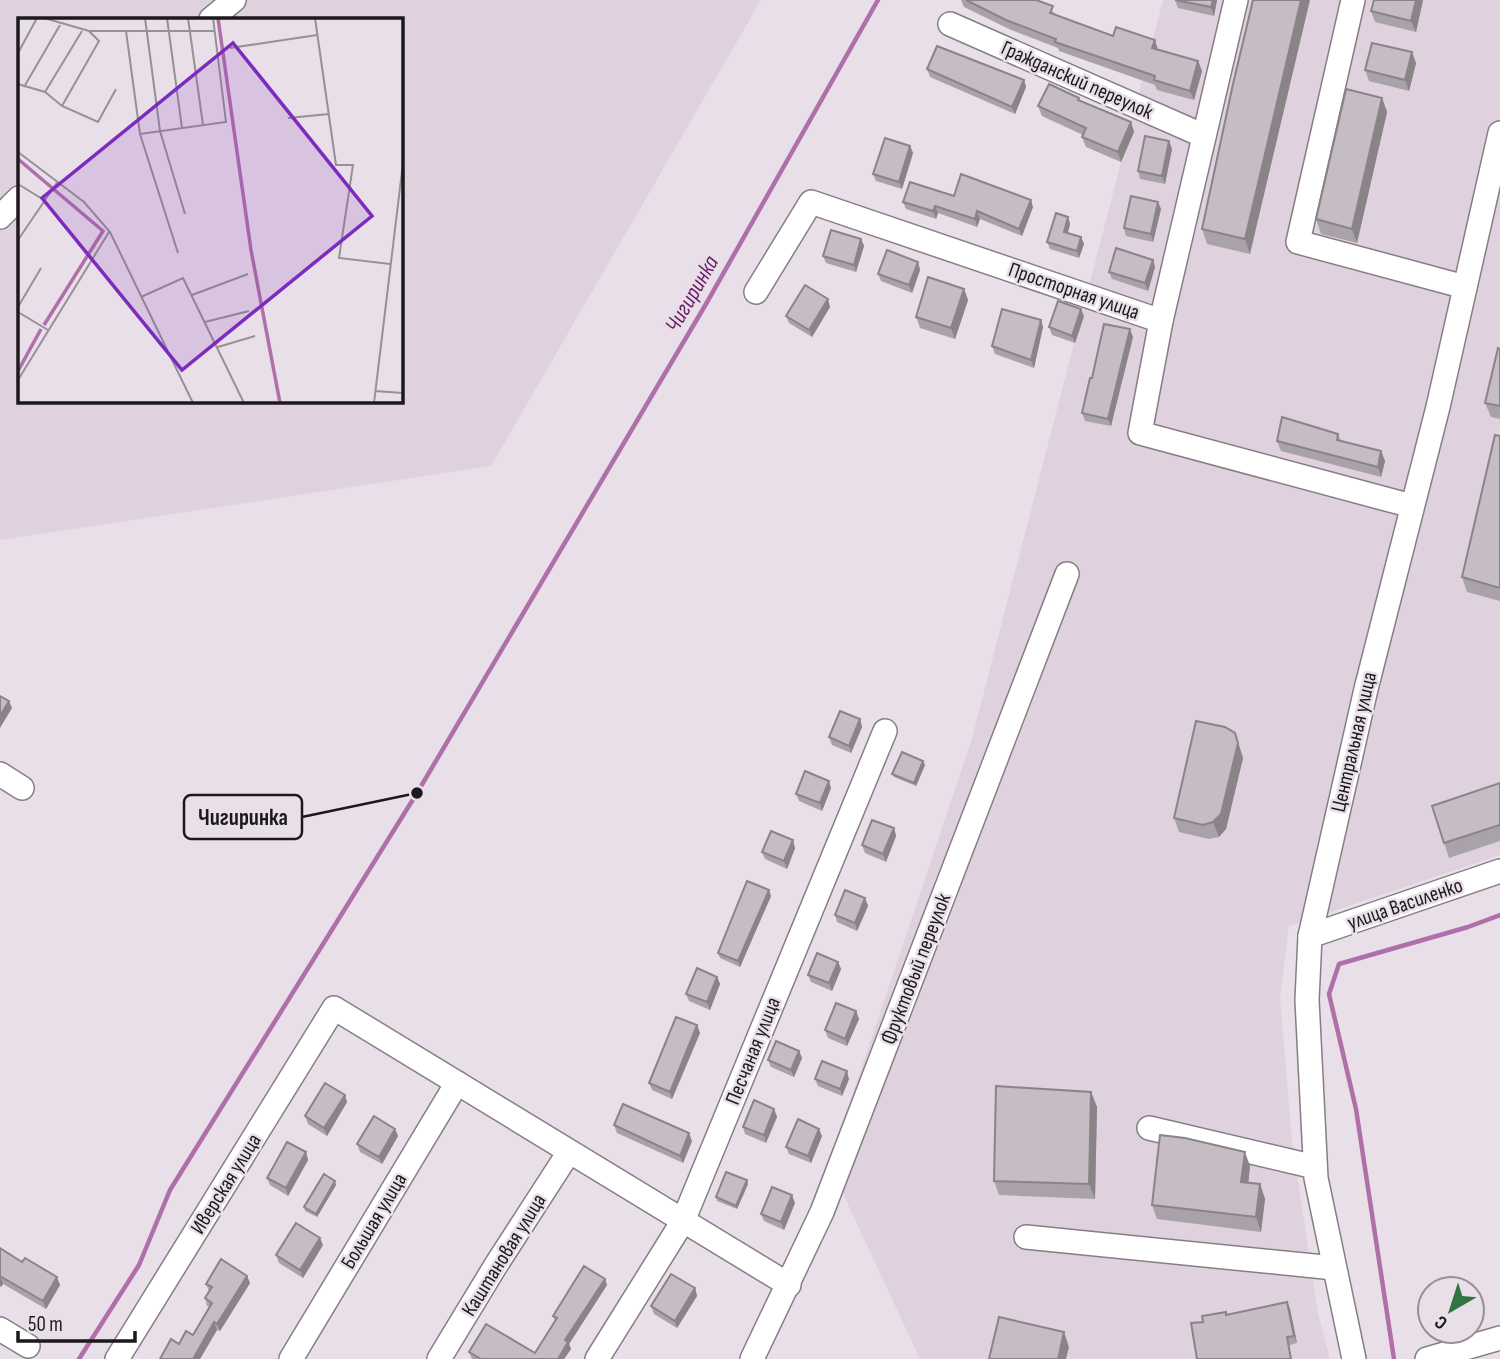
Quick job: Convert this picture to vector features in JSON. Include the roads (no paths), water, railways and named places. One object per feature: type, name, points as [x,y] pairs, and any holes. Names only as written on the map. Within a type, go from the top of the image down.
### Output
[{"type":"street","points":[[212,18],[234,0]]},
{"type":"street","points":[[1161,321],[1236,0]]},
{"type":"street","points":[[1353,0],[1298,242],[1465,287]]},
{"type":"street","name":"Гражданский переулок","points":[[950,24],[1204,136]]},
{"type":"street","name":"Центральная улица","points":[[1354,1359],[1315,1167],[1307,1000],[1310,936],[1366,689],[1500,133]]},
{"type":"street","points":[[0,217],[18,199]]},
{"type":"street","name":"Просторная улица","points":[[756,292],[811,202],[1161,321],[1140,433],[1412,506]]},
{"type":"street","name":"Фруктовый переулок","points":[[752,1359],[827,1199],[1067,574]]},
{"type":"street","name":"Песчаная улица","points":[[597,1359],[683,1221],[885,731]]},
{"type":"street","points":[[0,774],[22,788]]},
{"type":"street","name":"улица Василенко","points":[[1310,936],[1500,871]]},
{"type":"street","name":"Иверская улица","points":[[117,1359],[334,1008],[457,1083]]},
{"type":"street","points":[[457,1083],[789,1285]]},
{"type":"street","name":"Большая улица","points":[[291,1359],[457,1083]]},
{"type":"street","points":[[1149,1128],[1315,1167]]},
{"type":"street","name":"Каштановая улица","points":[[439,1359],[569,1152]]},
{"type":"street","points":[[1026,1237],[1334,1268]]},
{"type":"street","points":[[0,1329],[28,1346]]},
{"type":"street","points":[[1427,1359],[1500,1338]]},
{"type":"waterway","name":"Чигиринка","points":[[79,1359],[139,1265],[170,1190],[417,793],[706,304],[878,0]]},
{"type":"waterway","points":[[1394,1359],[1356,1109],[1329,994],[1339,964],[1468,927],[1500,915]]},
{"type":"place","name":"Чигиринка","points":[[417,793]]}]
